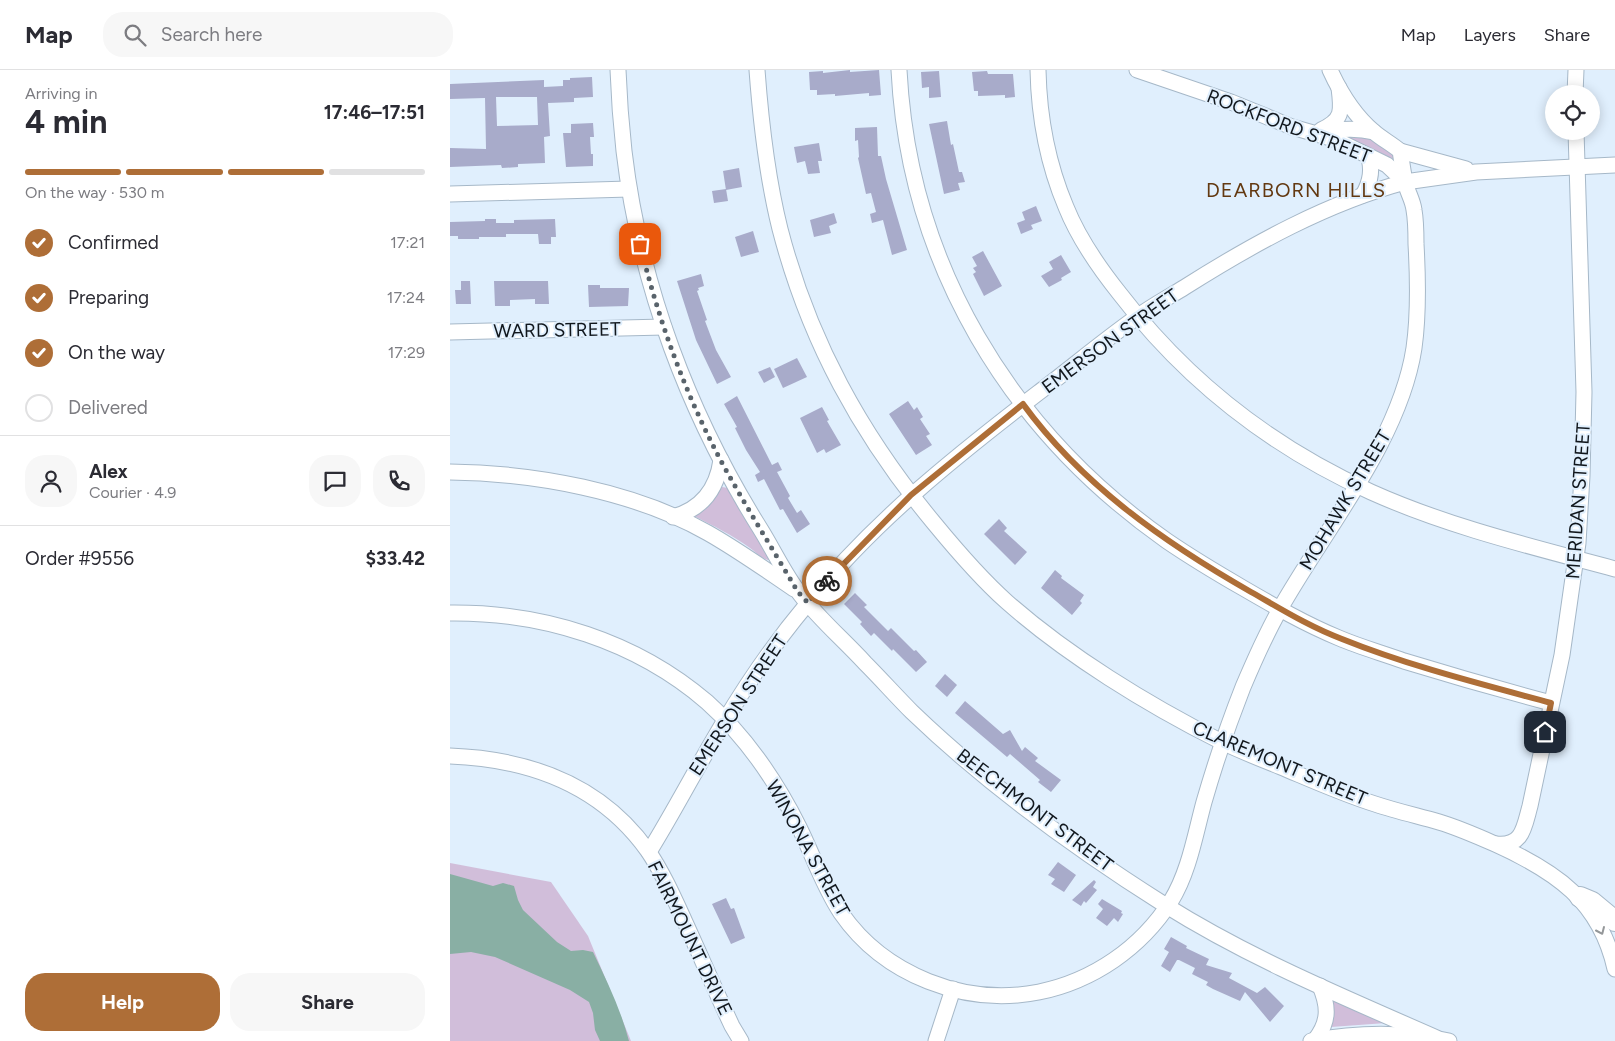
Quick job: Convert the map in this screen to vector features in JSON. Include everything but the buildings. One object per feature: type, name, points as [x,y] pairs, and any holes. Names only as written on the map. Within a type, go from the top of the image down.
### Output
[{"type":"main road","points":[[1580,897],[1592,902],[1615,921]]},
{"type":"street","name":"BEECHMONT STREET","points":[[618,70],[620,119],[629,189],[644,260],[664,327],[688,390],[721,460],[745,504],[803,597],[913,712],[990,779],[1074,843],[1167,906],[1245,950],[1320,986],[1444,1040]]},
{"type":"street","name":"CLAREMONT STREET","points":[[757,70],[761,123],[768,173],[780,227],[800,293],[820,342],[848,399],[878,450],[911,495],[974,570],[1031,622],[1135,694],[1223,743],[1374,804],[1443,823],[1530,860],[1580,897],[1595,917],[1612,954],[1615,969]]},
{"type":"street","points":[[899,70],[903,120],[914,178],[938,257],[968,320],[995,365],[1023,404],[1065,453],[1104,491],[1135,517],[1201,564],[1320,630],[1361,647],[1448,675],[1551,703]]},
{"type":"street","points":[[1038,70],[1040,116],[1045,145],[1066,209],[1105,275],[1137,317],[1173,356],[1237,412],[1292,449],[1357,485],[1399,504],[1497,537],[1615,569]]},
{"type":"street","name":"ROCKFORD STREET","points":[[1137,70],[1176,76],[1231,102],[1292,127],[1334,139],[1387,165],[1405,182]]},
{"type":"street","points":[[1330,70],[1339,88],[1354,109],[1374,132],[1400,151],[1476,172]]},
{"type":"street","points":[[1575,85],[1576,70]]},
{"type":"street","points":[[1315,133],[1333,125],[1339,117],[1341,105],[1339,88]]},
{"type":"street","points":[[1315,133],[1333,129],[1374,132]]},
{"type":"street","name":"MERIDAN STREET","points":[[1493,843],[1504,845],[1513,842],[1518,839],[1523,830],[1562,655],[1577,559],[1582,476],[1584,392],[1576,140]]},
{"type":"street","name":"MOHAWK STREET","points":[[1167,906],[1175,895],[1188,859],[1204,801],[1248,675],[1280,609],[1357,485],[1391,424],[1404,386],[1414,351],[1418,300],[1414,210],[1405,182],[1400,151]]},
{"type":"street","points":[[1363,195],[1370,177],[1368,156]]},
{"type":"street","points":[[1405,182],[1476,172],[1615,165]]},
{"type":"street","name":"EMERSON STREET","points":[[648,852],[670,818],[725,720],[803,597],[837,569],[911,495],[1023,404],[1137,317],[1266,239],[1363,195],[1405,182]]},
{"type":"street","points":[[450,194],[629,189]]},
{"type":"street","name":"WARD STREET","points":[[450,332],[664,327]]},
{"type":"street","points":[[673,516],[692,510],[707,497],[717,480],[721,460]]},
{"type":"street","points":[[450,472],[478,472],[534,478],[611,494],[673,516],[714,536],[803,597]]},
{"type":"street","name":"WINONA STREET","points":[[450,613],[491,614],[527,619],[574,630],[598,638],[638,656],[676,679],[710,705],[725,720],[750,750],[780,792],[798,825],[830,895],[853,928],[874,949],[898,966],[938,986],[980,995],[1016,995],[1047,990],[1079,980],[1104,967],[1129,949],[1150,928],[1167,906]]},
{"type":"street","name":"FAIRMOUNT DRIVE","points":[[450,756],[508,762],[541,770],[589,795],[628,827],[648,852],[666,882],[732,1026],[741,1041]]},
{"type":"street","points":[[1313,1041],[1323,1029],[1326,1014],[1324,996],[1320,986]]},
{"type":"street","points":[[936,1041],[953,989]]},
{"type":"street","points":[[1313,1041],[1340,1036],[1375,1033],[1444,1040]]},
{"type":"shaded area","points":[[1350,132],[1371,139],[1384,146],[1394,156],[1397,163],[1350,140],[1348,134]]},
{"type":"shaded area","points":[[722,487],[728,488],[770,553],[770,560],[762,557],[716,527],[694,516],[714,499]]},
{"type":"shaded area","points":[[450,863],[551,882],[588,936],[631,1041],[450,1041]]},
{"type":"shaded area","points":[[450,874],[493,886],[503,883],[514,886],[523,910],[557,942],[571,951],[583,950],[593,952],[618,1007],[629,1041],[600,1041],[595,1030],[593,1013],[589,1002],[570,990],[495,957],[471,952],[450,954]]},
{"type":"shaded area","points":[[1331,998],[1386,1023],[1331,1027]]},
{"type":"way so far","points":[[640,244],[664,327],[688,390],[702,422],[745,504],[798,592],[808,603],[827,581]]},
{"type":"district","name":"DEARBORN HILLS","points":[[1296,190]]},
{"type":"route","points":[[827,581],[911,495],[1023,404],[1060,448],[1104,491],[1135,517],[1201,564],[1280,609],[1340,639],[1448,675],[1551,703],[1545,732]]}]
